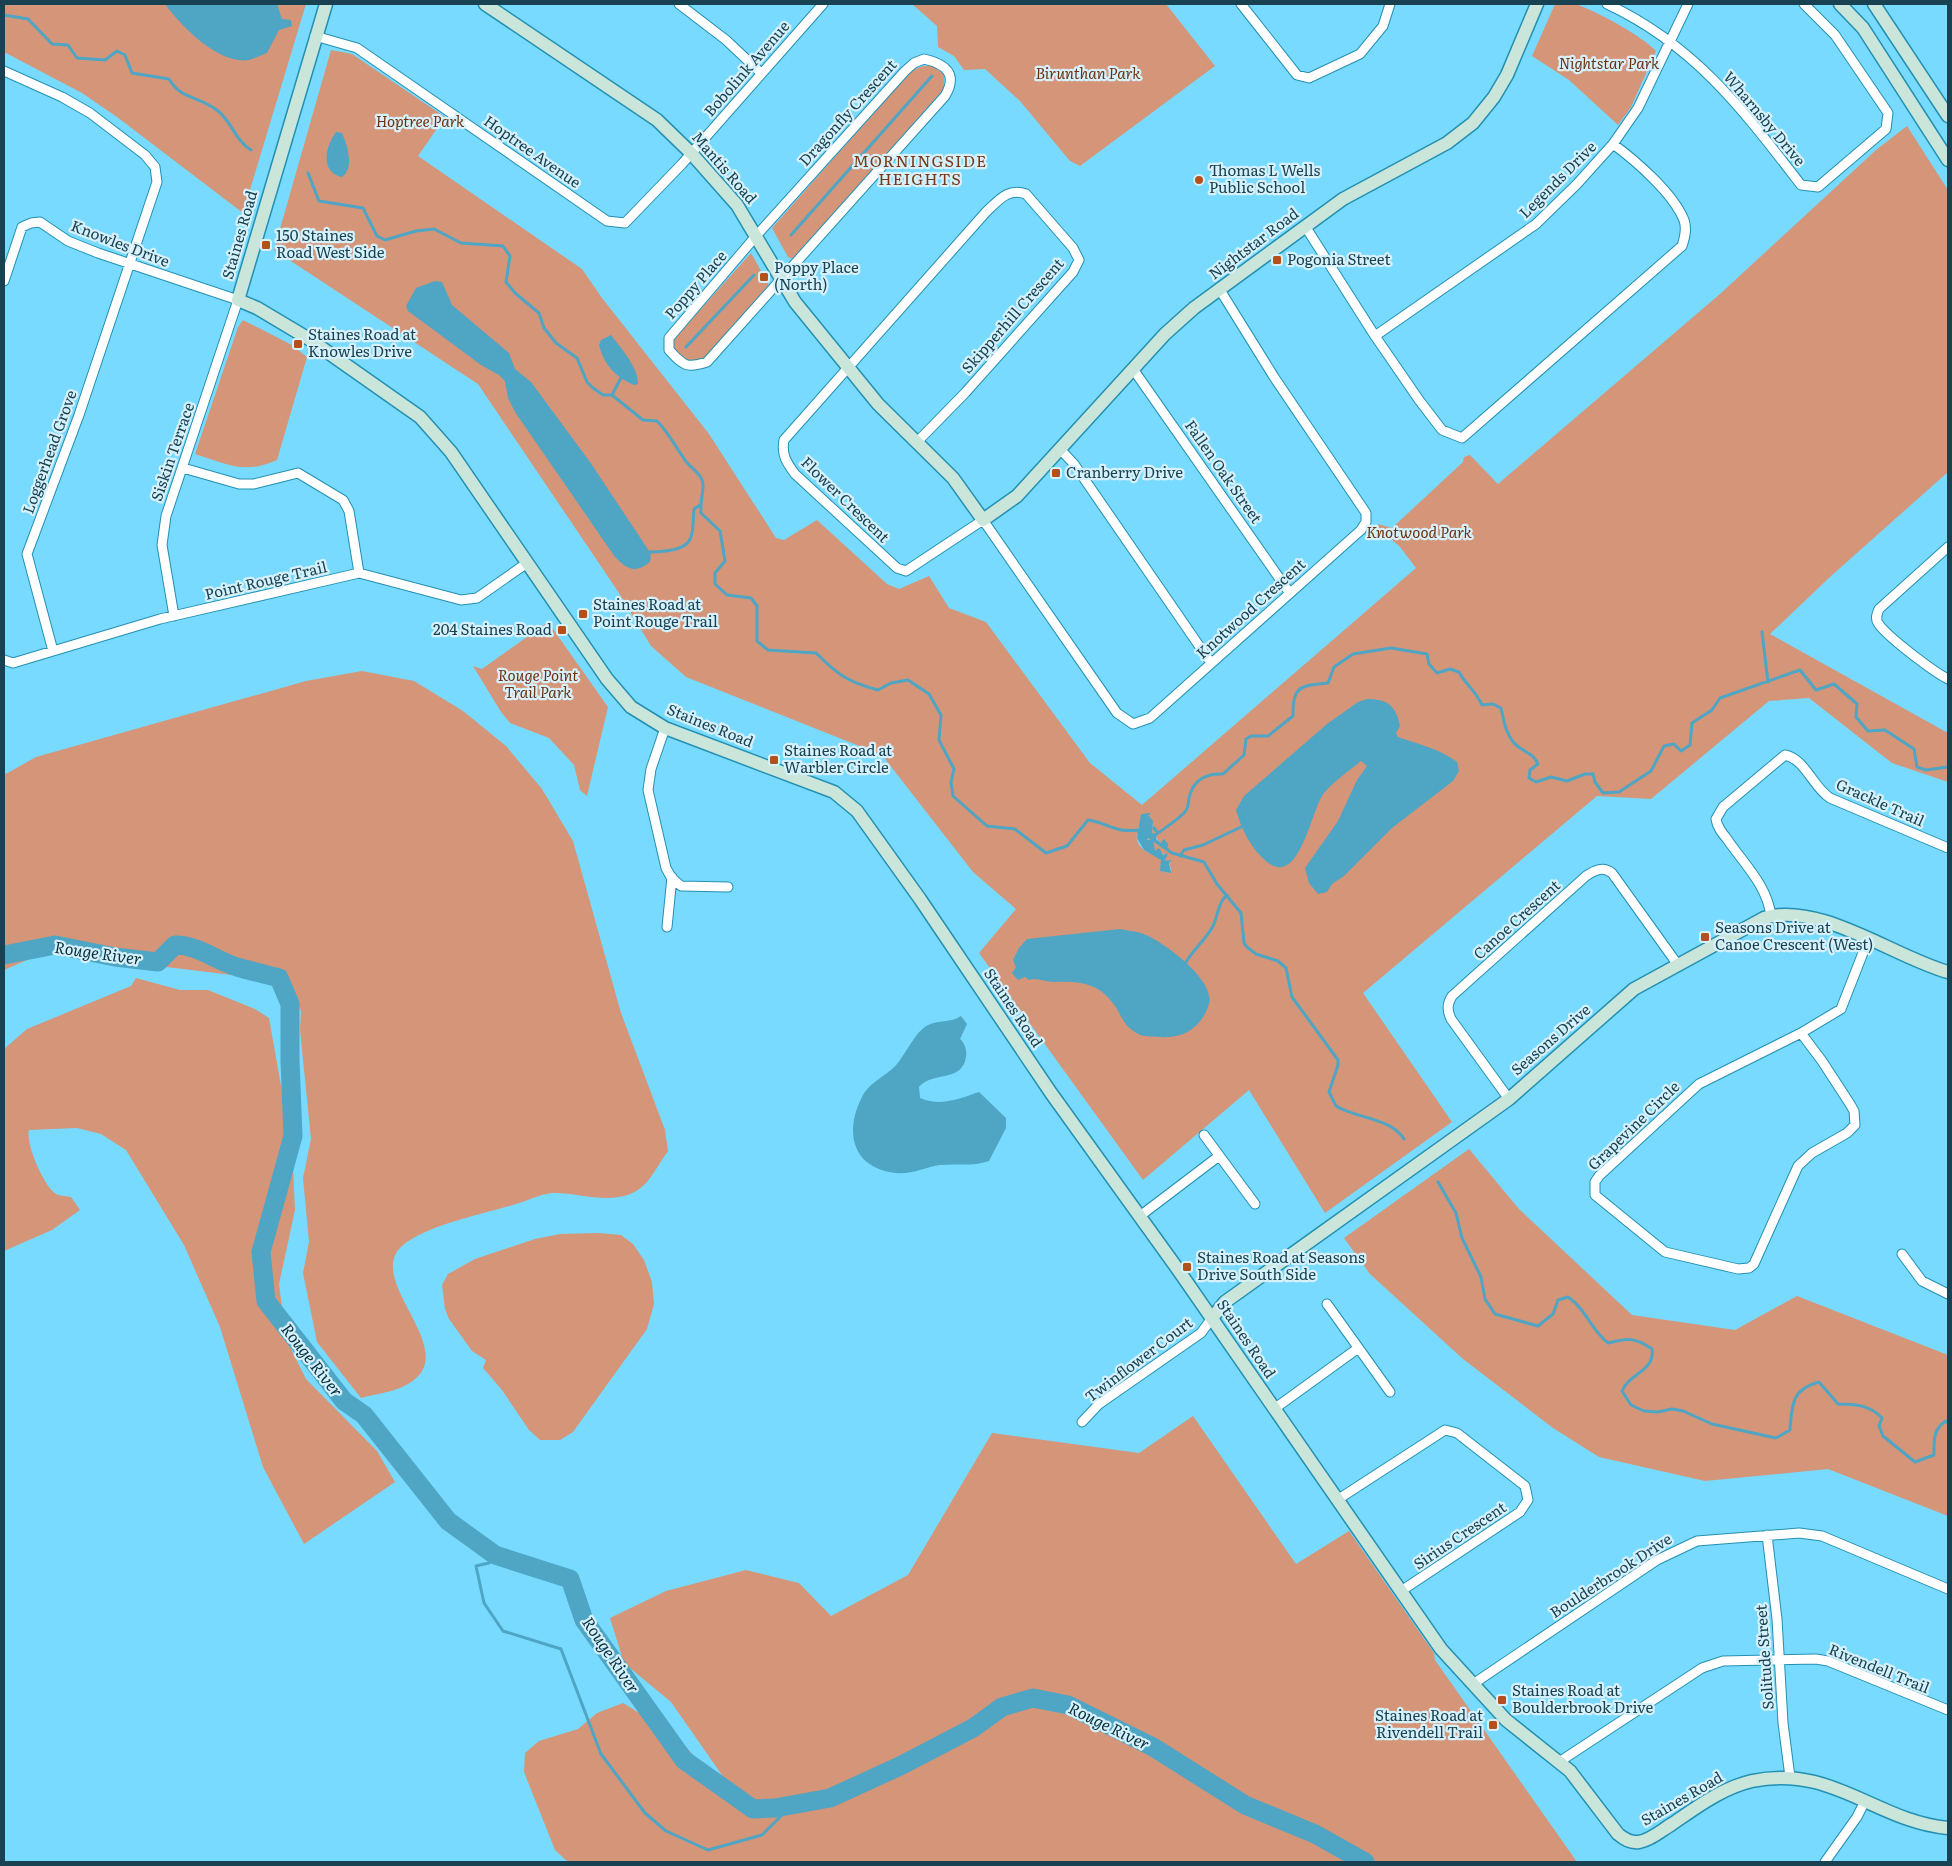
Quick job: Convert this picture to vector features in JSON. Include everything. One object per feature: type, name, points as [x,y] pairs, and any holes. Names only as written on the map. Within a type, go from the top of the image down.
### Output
[{"type":"street","name":"Staines Road","points":[[326,4],[238,300],[257,308],[309,339],[420,417],[451,452],[607,679],[631,708],[665,728],[834,792],[857,811],[920,899],[1051,1093],[1212,1318],[1442,1649],[1506,1720],[1559,1762],[1590,1796],[1614,1830],[1625,1839],[1634,1842],[1650,1838],[1706,1802],[1732,1788],[1766,1779],[1790,1777],[1818,1782],[1915,1822],[1948,1828]]},
{"type":"street","name":"Mantis Road","points":[[485,4],[657,120],[691,153],[737,205],[795,302],[847,368],[878,404],[918,441],[953,478],[983,520]]},
{"type":"street","points":[[680,4],[726,40],[762,73]]},
{"type":"street","name":"Bobolink Avenue","points":[[691,153],[823,4]]},
{"type":"street","points":[[1240,4],[1297,75],[1309,78],[1360,54],[1383,26],[1390,4]]},
{"type":"street","name":"Nightstar Road","points":[[983,520],[1017,496],[1165,334],[1342,198],[1447,143],[1473,123],[1494,97],[1507,75],[1537,4]]},
{"type":"street","name":"Wharnsby Drive","points":[[1606,4],[1641,22],[1670,42],[1707,72],[1740,106],[1801,185],[1818,187],[1886,130],[1888,113],[1835,35],[1804,4]]},
{"type":"street","name":"Legends Drive","points":[[1375,336],[1536,224],[1577,184],[1614,144],[1638,108],[1688,4]]},
{"type":"street","points":[[1840,4],[1863,28],[1948,160]]},
{"type":"street","points":[[1874,4],[1948,116]]},
{"type":"street","name":"Hoptree Avenue","points":[[315,36],[357,48],[608,221],[626,223],[691,153]]},
{"type":"street","name":"Dragonfly Crescent","points":[[756,236],[914,63],[924,59],[938,62],[945,68],[950,76],[950,87],[945,96],[781,279]]},
{"type":"street","name":"Loggerhead Grove","points":[[4,71],[62,96],[90,113],[145,155],[156,167],[157,182],[130,264],[79,415],[27,554],[53,651]]},
{"type":"street","points":[[1306,226],[1375,336],[1442,430],[1462,438],[1682,246],[1686,231],[1684,220],[1652,177],[1614,144]]},
{"type":"street","name":"Skipperhill Crescent","points":[[847,368],[986,212],[1008,193],[1019,191],[1026,194],[1073,248],[1079,260],[1073,272],[984,372],[918,441]]},
{"type":"street","name":"Knowles Drive","points":[[4,281],[22,227],[40,222],[68,241],[238,300]]},
{"type":"street","name":"Poppy Place","points":[[756,236],[669,338],[669,350],[681,363],[693,366],[707,362],[781,279]]},
{"type":"street","name":"Knotwood Crescent","points":[[983,520],[1117,713],[1133,724],[1150,718],[1360,530],[1366,522],[1366,513],[1274,376],[1220,290]]},
{"type":"street","name":"Siskin Terrace","points":[[174,616],[162,545],[166,516],[238,300]]},
{"type":"street","name":"Flower Crescent","points":[[847,368],[784,440],[782,448],[785,459],[795,474],[897,568],[906,571],[983,520]]},
{"type":"street","name":"Fallen Oak Street","points":[[1133,369],[1289,592]]},
{"type":"street","points":[[1060,449],[1074,464],[1211,663]]},
{"type":"street","points":[[183,468],[240,484],[254,484],[298,473],[343,500],[349,512],[360,573]]},
{"type":"street","points":[[1948,547],[1879,609],[1876,615],[1877,621],[1885,630],[1933,670],[1948,679]]},
{"type":"street","name":"Point Rouge Trail","points":[[4,660],[13,663],[174,616],[360,573],[462,600],[477,598],[527,563]]},
{"type":"street","points":[[665,728],[651,769],[648,790],[666,868],[680,886],[728,887]]},
{"type":"street","name":"Grackle Trail","points":[[1771,916],[1763,889],[1718,827],[1716,819],[1723,807],[1785,755],[1797,760],[1816,786],[1830,798],[1948,848]]},
{"type":"street","name":"Canoe Crescent","points":[[1509,1099],[1451,1019],[1447,1008],[1448,1002],[1586,876],[1597,869],[1604,868],[1612,873],[1678,966]]},
{"type":"street","points":[[667,927],[672,878]]},
{"type":"street","name":"Seasons Drive","points":[[1212,1318],[1225,1302],[1509,1099],[1634,989],[1771,916],[1787,915],[1815,919],[1948,972]]},
{"type":"street","name":"Grapevine Circle","points":[[1801,1033],[1850,1104],[1856,1125],[1847,1133],[1812,1153],[1798,1166],[1754,1264],[1749,1268],[1738,1269],[1665,1252],[1596,1195],[1595,1182],[1599,1176],[1700,1084],[1801,1033],[1841,1009],[1868,940]]},
{"type":"street","points":[[1204,1135],[1255,1204]]},
{"type":"street","points":[[1140,1216],[1219,1156]]},
{"type":"street","points":[[1902,1254],[1922,1281],[1948,1294]]},
{"type":"street","points":[[1327,1304],[1357,1349],[1390,1392]]},
{"type":"street","name":"Twinflower Court","points":[[1082,1422],[1099,1404],[1201,1333],[1212,1318]]},
{"type":"street","points":[[1274,1409],[1357,1349]]},
{"type":"street","name":"Sirius Crescent","points":[[1337,1500],[1445,1430],[1457,1433],[1525,1486],[1528,1500],[1520,1512],[1401,1591]]},
{"type":"street","name":"Boulderbrook Drive","points":[[1473,1684],[1674,1550],[1697,1541],[1799,1533],[1822,1536],[1948,1589]]},
{"type":"street","name":"Solitude Street","points":[[1767,1535],[1777,1619],[1783,1722],[1790,1777]]},
{"type":"street","name":"Rivendell Trail","points":[[1559,1762],[1702,1668],[1723,1661],[1805,1658],[1828,1661],[1948,1710]]},
{"type":"street","points":[[1825,1862],[1857,1817],[1864,1801]]},
{"type":"green space","points":[[4,4],[306,4],[243,213],[117,117],[82,93],[4,52]]},
{"type":"green space","name":"Birunthan Park","points":[[912,4],[1166,4],[1215,66],[1080,166],[1070,161],[1020,101],[985,69],[964,70],[954,56],[938,47],[937,26]]},
{"type":"green space","name":"Nightstar Park","points":[[1555,4],[1575,4],[1594,12],[1618,24],[1656,51],[1631,107],[1618,125],[1569,80],[1532,56]]},
{"type":"green space","points":[[331,50],[352,54],[445,117],[418,156],[582,269],[602,298],[709,434],[776,538],[784,540],[817,520],[887,584],[899,589],[929,576],[949,608],[986,622],[1090,763],[1142,805],[1416,568],[1400,547],[1378,527],[1378,524],[1392,528],[1463,462],[1464,457],[1470,455],[1498,484],[1720,294],[1876,150],[1907,126],[1948,190],[1948,472],[1831,576],[1770,634],[1948,733],[1948,782],[1892,763],[1809,698],[1769,701],[1651,799],[1597,796],[1363,993],[1452,1122],[1325,1213],[1249,1090],[1143,1180],[979,953],[1016,909],[973,872],[882,755],[686,677],[651,646],[617,590],[478,384],[274,250]],"holes":[[[1148,815],[1153,822],[1152,833],[1166,849],[1152,837],[1147,840],[1156,851],[1166,855],[1165,861],[1169,861],[1171,870],[1168,873],[1162,870],[1161,860],[1144,850],[1137,840],[1140,825]]]},
{"type":"green space","points":[[923,66],[934,66],[944,75],[944,89],[793,259],[788,257],[772,228],[912,70]]},
{"type":"green space","points":[[751,253],[769,285],[710,354],[702,360],[688,363],[677,353],[674,347],[674,339]]},
{"type":"green space","points":[[243,320],[290,344],[307,357],[277,460],[255,467],[226,464],[195,454],[238,327]]},
{"type":"green space","name":"Rouge Point Trail Park","points":[[548,622],[608,707],[587,796],[580,790],[574,765],[549,738],[510,723],[501,712],[473,666],[482,669]]},
{"type":"green space","points":[[362,671],[414,681],[463,711],[506,746],[542,789],[573,841],[621,1013],[665,1130],[668,1151],[644,1185],[634,1192],[623,1196],[600,1198],[552,1193],[538,1196],[440,1226],[425,1232],[402,1246],[393,1261],[394,1278],[421,1336],[426,1354],[423,1370],[403,1387],[361,1398],[317,1342],[303,1273],[309,1242],[303,1178],[311,1139],[300,1030],[301,1011],[296,1000],[283,987],[256,976],[150,965],[76,951],[34,957],[4,970],[4,775],[36,757],[306,681]]},
{"type":"green space","points":[[136,978],[180,990],[208,990],[255,1009],[269,1018],[292,1148],[295,1210],[279,1284],[286,1339],[306,1379],[377,1451],[395,1482],[304,1544],[263,1467],[220,1327],[184,1245],[126,1150],[101,1134],[77,1128],[29,1130],[30,1144],[36,1164],[46,1183],[56,1194],[71,1197],[80,1210],[52,1230],[4,1251],[4,1049],[27,1029],[131,986]]},
{"type":"green space","points":[[1469,1149],[1519,1209],[1632,1315],[1735,1330],[1797,1296],[1948,1355],[1948,1516],[1828,1469],[1705,1481],[1599,1457],[1553,1428],[1463,1359],[1370,1274],[1344,1238]]},
{"type":"green space","points":[[598,1233],[621,1235],[633,1244],[644,1260],[652,1282],[654,1304],[647,1329],[573,1432],[560,1440],[540,1440],[529,1430],[502,1390],[483,1368],[486,1360],[472,1351],[449,1319],[445,1309],[442,1285],[448,1274],[475,1259],[535,1239],[560,1234]]},
{"type":"green space","points":[[1193,1416],[1296,1564],[1349,1531],[1434,1653],[1435,1660],[1577,1862],[568,1862],[555,1850],[524,1772],[525,1753],[539,1741],[578,1729],[597,1713],[623,1703],[675,1735],[715,1779],[740,1801],[671,1702],[624,1663],[610,1618],[666,1591],[746,1570],[799,1583],[831,1616],[908,1575],[992,1433],[1139,1453]]},
{"type":"water","points":[[165,4],[277,4],[282,19],[291,20],[292,26],[279,30],[267,53],[249,60],[237,60],[213,50],[202,42],[181,23]]},
{"type":"water","points":[[336,132],[342,133],[349,156],[348,168],[342,177],[330,170],[327,164],[327,151]]},
{"type":"water","points":[[435,281],[442,282],[452,305],[509,353],[515,369],[531,382],[590,462],[651,554],[650,562],[645,566],[635,569],[627,567],[615,557],[515,412],[508,398],[505,381],[408,311],[406,306],[416,288]]},
{"type":"water","points":[[611,335],[632,365],[638,384],[634,385],[621,378],[611,370],[604,359],[599,345],[601,340]]},
{"type":"water","points":[[1367,699],[1380,700],[1393,708],[1400,726],[1396,733],[1398,737],[1443,753],[1457,762],[1459,771],[1453,781],[1392,828],[1344,876],[1332,884],[1327,892],[1318,894],[1309,883],[1305,868],[1338,821],[1357,780],[1367,766],[1361,761],[1324,793],[1303,843],[1296,856],[1288,864],[1278,867],[1261,857],[1247,838],[1236,810],[1244,796],[1327,724],[1358,702]]},
{"type":"water","points":[[1150,813],[1148,815],[1153,821],[1152,833],[1156,834],[1156,839],[1161,843],[1164,839],[1168,844],[1167,850],[1152,837],[1149,837],[1147,840],[1153,840],[1155,851],[1159,848],[1163,855],[1168,853],[1165,861],[1172,860],[1169,863],[1171,873],[1160,871],[1161,860],[1144,850],[1137,838],[1141,814]]},
{"type":"water","points":[[1120,929],[1143,934],[1165,946],[1187,964],[1205,985],[1209,995],[1209,1004],[1202,1019],[1191,1030],[1184,1034],[1169,1037],[1141,1035],[1124,1022],[1111,1000],[1090,985],[1073,982],[1029,980],[1025,977],[1018,980],[1012,973],[1016,967],[1013,960],[1019,948],[1027,939]]},
{"type":"water","points":[[961,1016],[967,1024],[960,1039],[966,1052],[963,1065],[953,1074],[925,1082],[919,1087],[920,1098],[927,1101],[942,1102],[979,1092],[1006,1118],[1006,1128],[989,1161],[971,1164],[940,1165],[901,1173],[881,1170],[870,1164],[861,1156],[853,1135],[856,1110],[865,1092],[897,1064],[923,1028],[932,1023],[953,1020]]},
{"type":"waterway","points":[[4,15],[28,19],[52,44],[68,45],[77,58],[105,60],[117,51],[125,55],[132,73],[169,79],[179,91],[204,102],[223,115],[241,141],[251,150]]},
{"type":"waterway","points":[[791,235],[932,76]]},
{"type":"waterway","points":[[308,173],[319,201],[363,208],[377,236],[385,240],[416,231],[434,229],[461,243],[503,246],[510,256],[506,282],[515,293],[539,313],[544,328],[556,343],[577,358],[587,382],[603,395],[612,395],[643,420],[657,421],[687,463],[701,478],[703,485],[701,513],[720,531],[725,561],[715,573],[715,584],[727,595],[751,598],[757,606],[757,641],[768,650],[816,653],[844,677],[868,687],[878,690],[891,683],[908,680],[929,694],[941,715],[939,740],[954,769],[951,782],[953,796],[987,826],[1015,829],[1046,853],[1067,846],[1088,820],[1117,829],[1138,830],[1139,834]]},
{"type":"waterway","points":[[686,347],[754,275]]},
{"type":"waterway","points":[[612,395],[621,378]]},
{"type":"waterway","points":[[649,552],[673,550],[689,542],[693,530],[694,509],[700,505]]},
{"type":"waterway","points":[[1762,632],[1768,682]]},
{"type":"waterway","points":[[1153,837],[1186,811],[1191,792],[1197,782],[1206,776],[1223,774],[1244,755],[1246,739],[1251,736],[1268,736],[1293,716],[1294,698],[1300,689],[1311,685],[1328,683],[1334,667],[1353,654],[1391,648],[1427,654],[1429,664],[1437,673],[1450,669],[1459,672],[1482,705],[1493,704],[1501,708],[1505,726],[1511,739],[1517,746],[1534,757],[1538,764],[1530,770],[1529,778],[1536,782],[1551,777],[1567,781],[1585,774],[1593,774],[1595,782],[1603,793],[1619,792],[1651,771],[1664,746],[1674,744],[1681,751],[1690,745],[1692,723],[1712,710],[1720,698],[1800,670],[1816,690],[1834,684],[1857,704],[1856,717],[1868,731],[1885,730],[1914,749],[1917,767],[1926,770],[1948,767]]},
{"type":"waterway","points":[[1180,856],[1184,850],[1203,845],[1241,827]]},
{"type":"waterway","points":[[1154,828],[1158,833]]},
{"type":"waterway","points":[[1148,836],[1172,853],[1204,862],[1217,884],[1241,913],[1244,943],[1247,947],[1256,954],[1278,961],[1286,968],[1292,997],[1338,1060],[1329,1092],[1336,1106],[1382,1122],[1398,1132],[1404,1139]]},
{"type":"waterway","points":[[1185,964],[1210,931],[1215,922],[1218,909],[1227,895]]},
{"type":"waterway","name":"Rouge River","points":[[4,955],[55,945],[115,957],[158,962],[175,945],[191,947],[237,967],[279,978],[290,1004],[293,1136],[261,1252],[266,1301],[344,1401],[364,1415],[448,1521],[495,1555],[570,1579],[584,1620],[684,1760],[753,1809],[775,1808],[830,1798],[900,1766],[973,1728],[1002,1707],[1033,1698],[1068,1705],[1153,1747],[1245,1805],[1315,1834],[1365,1862]]},
{"type":"waterway","points":[[1438,1182],[1456,1213],[1462,1238],[1481,1277],[1485,1299],[1495,1314],[1538,1326],[1553,1314],[1558,1300],[1568,1297],[1579,1307],[1597,1332],[1608,1343],[1631,1340],[1641,1342],[1652,1349],[1650,1363],[1630,1380],[1622,1391],[1631,1405],[1644,1411],[1658,1412],[1672,1409],[1683,1411],[1712,1424],[1776,1438],[1790,1430],[1791,1413],[1798,1394],[1803,1389],[1819,1382],[1838,1404],[1862,1406],[1872,1410],[1882,1418],[1879,1426],[1883,1436],[1915,1462],[1934,1455],[1936,1431],[1946,1421],[1948,1423]]},
{"type":"waterway","points":[[489,1563],[476,1566],[484,1603],[503,1631],[561,1649],[601,1754],[645,1813],[666,1831],[708,1850],[762,1835],[785,1812]]},
{"type":"place","name":"Thomas L Wells Public School","points":[[1199,180]]},
{"type":"place","name":"150 Staines Road West Side","points":[[266,245]]},
{"type":"place","name":"Pogonia Street","points":[[1277,260]]},
{"type":"place","name":"Poppy Place (North)","points":[[764,277]]},
{"type":"place","name":"Staines Road at Knowles Drive","points":[[298,344]]},
{"type":"place","name":"Cranberry Drive","points":[[1056,473]]},
{"type":"place","name":"Staines Road at Point Rouge Trail","points":[[583,614]]},
{"type":"place","name":"204 Staines Road","points":[[562,630]]},
{"type":"place","name":"Staines Road at Warbler Circle","points":[[774,760]]},
{"type":"place","name":"Seasons Drive at Canoe Crescent (West)","points":[[1705,937]]},
{"type":"place","name":"Staines Road at Seasons Drive South Side","points":[[1187,1267]]},
{"type":"place","name":"Staines Road at Boulderbrook Drive","points":[[1502,1700]]},
{"type":"place","name":"Staines Road at Rivendell Trail","points":[[1493,1725]]},
{"type":"district","name":"MORNINGSIDE HEIGHTS","points":[[920,170]]},
{"type":"park label","name":"Hoptree Park","points":[[420,122]]},
{"type":"park label","name":"Knotwood Park","points":[[1419,533]]}]
